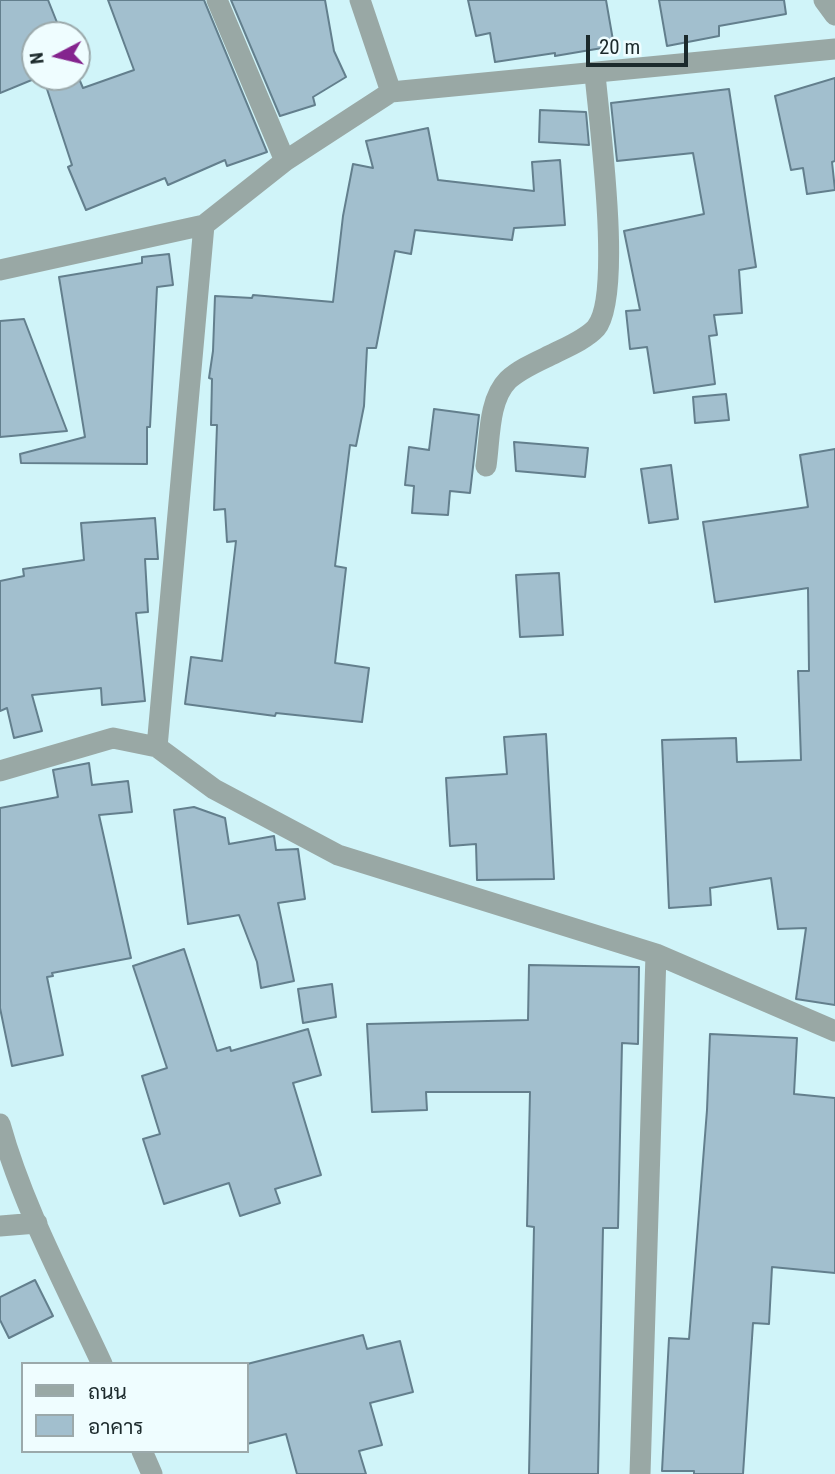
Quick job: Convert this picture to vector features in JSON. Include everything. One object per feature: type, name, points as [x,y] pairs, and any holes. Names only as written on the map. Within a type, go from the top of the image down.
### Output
[{"type":"street","points":[[217,0],[285,161]]},
{"type":"street","points":[[360,0],[391,92]]},
{"type":"street","points":[[824,0],[835,15]]},
{"type":"street","points":[[0,270],[204,225],[285,161],[391,92],[835,49]]},
{"type":"street","points":[[486,466],[495,401],[507,381],[596,328],[606,303],[610,256],[595,74]]},
{"type":"street","points":[[157,747],[204,225]]},
{"type":"street","points":[[0,771],[113,738],[157,747],[214,789],[338,855],[656,954],[835,1031]]},
{"type":"street","points":[[640,1474],[656,954]]},
{"type":"street","points":[[0,1124],[6,1147],[37,1223],[101,1362]]},
{"type":"street","points":[[0,1226],[37,1223]]},
{"type":"street","points":[[143,1453],[152,1474]]},
{"type":"building","points":[[0,0],[48,0],[56,21],[21,21],[21,84],[0,93]]},
{"type":"building","points":[[108,0],[204,0],[267,152],[227,166],[225,160],[168,185],[165,178],[86,210],[68,167],[72,165],[48,91],[91,91],[91,85],[134,70]]},
{"type":"building","points":[[231,0],[325,0],[334,51],[346,77],[313,97],[315,105],[280,116]]},
{"type":"building","points":[[468,0],[606,0],[614,46],[495,62],[490,33],[476,36]]},
{"type":"building","points":[[659,0],[784,0],[786,14],[719,26],[719,36],[667,46]]},
{"type":"building","points":[[835,78],[835,161],[832,162],[835,190],[807,194],[803,168],[791,170],[775,96]]},
{"type":"building","points":[[729,89],[756,267],[739,270],[742,313],[714,315],[717,335],[709,336],[715,384],[654,393],[647,347],[630,349],[626,311],[640,310],[624,231],[704,214],[693,153],[617,161],[611,103]]},
{"type":"building","points":[[540,110],[586,112],[589,145],[539,142]]},
{"type":"building","points":[[428,128],[438,180],[534,191],[532,162],[560,160],[565,225],[514,228],[512,240],[415,230],[411,254],[395,251],[376,348],[367,348],[364,406],[356,446],[350,445],[335,566],[346,568],[335,663],[369,668],[362,722],[276,713],[275,716],[185,704],[191,657],[222,661],[236,541],[227,542],[225,509],[214,510],[217,425],[211,425],[212,379],[209,378],[215,296],[252,298],[253,295],[333,302],[343,216],[353,164],[373,168],[366,141]]},
{"type":"building","points":[[169,254],[173,285],[157,287],[147,464],[21,463],[20,454],[85,437],[59,277],[142,263],[142,257]]},
{"type":"building","points":[[24,319],[67,431],[0,437],[0,321]]},
{"type":"building","points":[[726,394],[729,420],[695,423],[693,397]]},
{"type":"building","points":[[434,409],[479,415],[470,493],[450,491],[448,515],[412,513],[414,486],[405,485],[409,447],[429,450]]},
{"type":"building","points":[[514,442],[588,448],[585,477],[516,471]]},
{"type":"building","points":[[835,449],[835,1005],[796,999],[806,928],[778,929],[771,878],[710,888],[711,905],[669,908],[662,740],[736,738],[737,762],[801,760],[798,671],[809,671],[808,588],[715,602],[703,522],[808,507],[800,455]]},
{"type":"building","points":[[671,465],[678,519],[649,523],[641,469]]},
{"type":"building","points":[[155,518],[158,559],[145,559],[148,612],[136,613],[145,701],[102,705],[101,688],[32,695],[42,731],[14,738],[7,708],[0,711],[0,581],[24,576],[23,569],[84,560],[81,523]]},
{"type":"building","points":[[559,573],[563,635],[520,637],[516,575]]},
{"type":"building","points":[[546,734],[554,879],[477,880],[476,844],[450,846],[446,778],[507,774],[504,737]]},
{"type":"building","points":[[89,763],[92,785],[128,781],[132,812],[99,815],[131,958],[52,973],[53,976],[47,977],[63,1055],[12,1066],[0,1008],[0,808],[58,797],[53,770]]},
{"type":"building","points":[[194,807],[225,818],[229,844],[274,836],[276,850],[298,849],[305,899],[278,903],[294,981],[261,988],[257,962],[239,915],[188,924],[174,810]]},
{"type":"building","points":[[184,949],[217,1051],[230,1047],[231,1051],[308,1029],[321,1075],[293,1083],[321,1175],[275,1189],[280,1203],[240,1216],[229,1183],[164,1204],[143,1139],[160,1134],[142,1076],[167,1068],[133,966]]},
{"type":"building","points":[[529,965],[639,967],[638,1044],[622,1043],[618,1228],[603,1228],[598,1474],[529,1474],[534,1227],[527,1226],[530,1092],[426,1092],[427,1110],[372,1112],[367,1024],[528,1020]]},
{"type":"building","points":[[332,984],[336,1017],[303,1023],[298,989]]},
{"type":"building","points":[[710,1034],[797,1038],[794,1094],[835,1098],[835,1273],[772,1267],[769,1324],[753,1323],[743,1474],[662,1471],[669,1338],[689,1339],[707,1110]]},
{"type":"building","points":[[35,1280],[53,1316],[9,1338],[0,1320],[0,1297]]},
{"type":"building","points":[[363,1335],[367,1349],[400,1341],[413,1392],[370,1403],[382,1445],[359,1451],[366,1474],[297,1474],[286,1434],[248,1444],[248,1364]]}]
